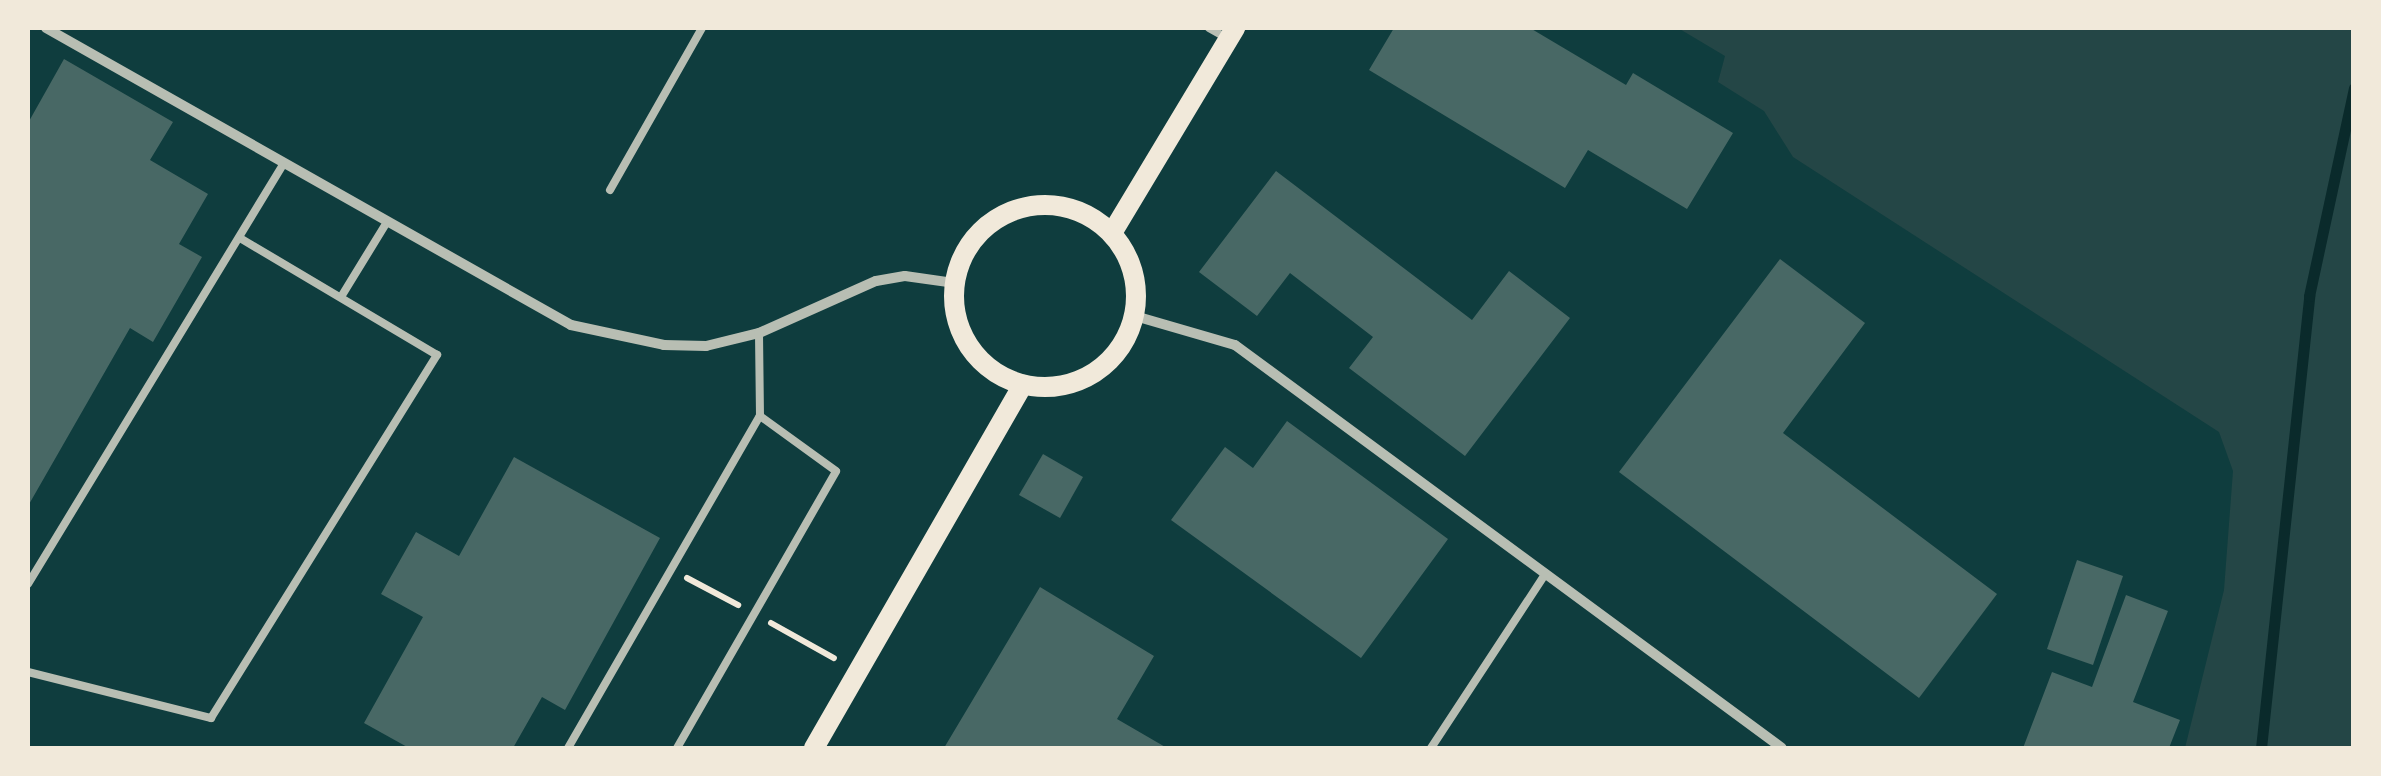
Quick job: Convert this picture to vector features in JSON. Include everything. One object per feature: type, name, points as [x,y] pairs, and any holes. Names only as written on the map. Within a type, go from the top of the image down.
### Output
[{"type":"main road","points":[[1112,234],[1232,33]]},
{"type":"main road","points":[[1061,206],[1112,234],[1135,280],[1135,316],[1116,353],[1097,371],[1074,383],[1023,385],[998,375],[970,347],[954,310],[954,283],[963,255],[1004,214],[1061,206]]},
{"type":"main road","points":[[814,748],[1023,385]]},
{"type":"street","points":[[46,28],[572,325],[664,346],[706,346],[759,333],[876,281],[905,276],[954,283]]},
{"type":"street","points":[[1135,316],[1236,345],[1782,748]]},
{"type":"lane","points":[[610,190],[702,28]]},
{"type":"lane","points":[[1209,28],[1232,33]]},
{"type":"lane","points":[[28,584],[283,164]]},
{"type":"lane","points":[[340,298],[387,222]]},
{"type":"lane","points":[[28,672],[211,718],[437,354],[240,238]]},
{"type":"lane","points":[[568,748],[760,416],[759,333]]},
{"type":"lane","points":[[677,748],[836,471],[760,416]]},
{"type":"lane","points":[[1431,748],[1546,573]]},
{"type":"shaded area","points":[[1678,28],[2353,28],[2353,748],[2185,748],[2224,590],[2233,471],[2219,432],[1793,157],[1764,111],[1718,82],[1725,56]]},
{"type":"building","points":[[1394,28],[1530,28],[1626,85],[1633,73],[1733,133],[1687,209],[1588,150],[1565,188],[1369,70]]},
{"type":"building","points":[[64,59],[173,122],[150,160],[208,194],[179,244],[202,257],[153,342],[130,328],[28,506],[28,123]]},
{"type":"building","points":[[1276,171],[1472,320],[1509,271],[1570,318],[1465,456],[1349,368],[1373,337],[1290,273],[1257,316],[1199,272]]},
{"type":"building","points":[[1780,259],[1865,323],[1783,433],[1997,594],[1919,698],[1619,472]]},
{"type":"building","points":[[1287,421],[1448,539],[1361,658],[1171,520],[1225,447],[1253,468]]},
{"type":"building","points":[[1043,454],[1083,477],[1060,518],[1019,495]]},
{"type":"building","points":[[514,457],[660,538],[565,710],[542,697],[513,748],[409,748],[364,723],[423,617],[381,594],[416,532],[459,556]]},
{"type":"building","points":[[2077,560],[2123,576],[2093,665],[2047,649]]},
{"type":"building","points":[[1040,587],[1154,656],[1117,719],[1167,748],[944,748]]},
{"type":"building","points":[[2126,595],[2168,611],[2133,702],[2180,720],[2169,748],[2023,748],[2052,672],[2092,687]]},
{"type":"waterway","points":[[2261,748],[2309,296],[2354,88]]}]
